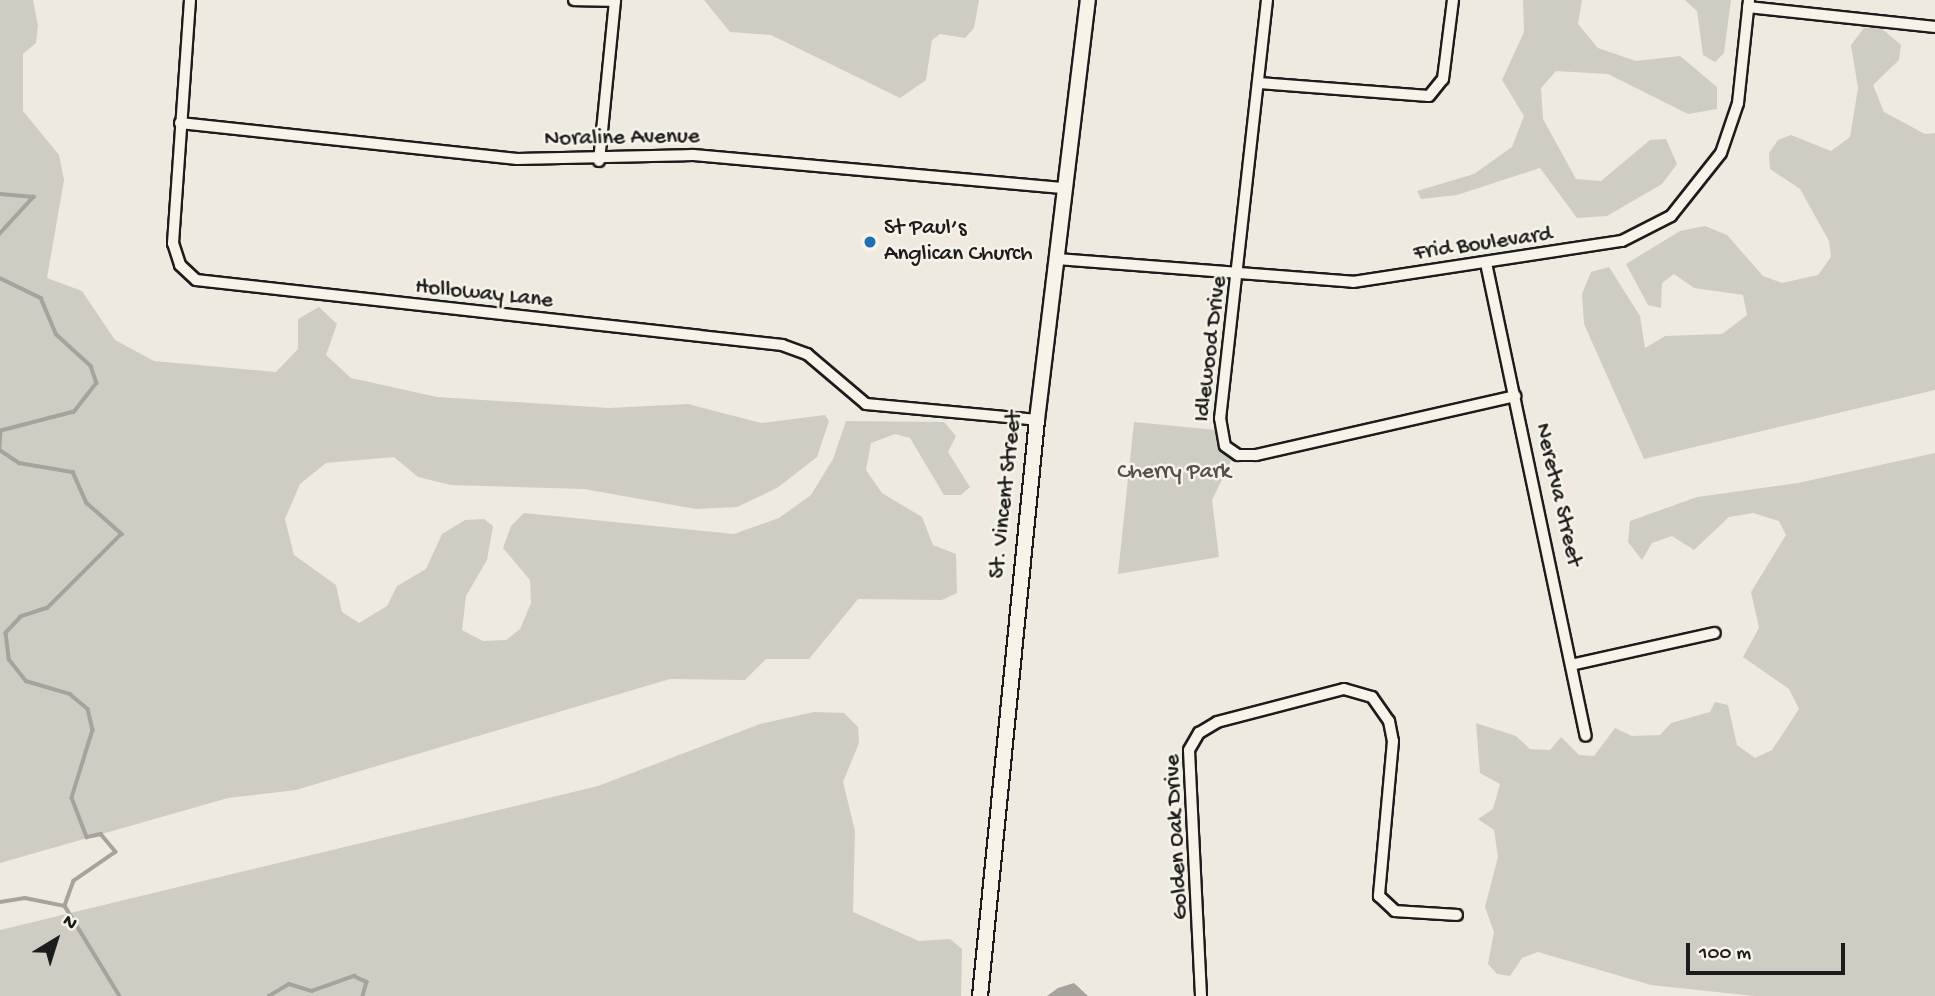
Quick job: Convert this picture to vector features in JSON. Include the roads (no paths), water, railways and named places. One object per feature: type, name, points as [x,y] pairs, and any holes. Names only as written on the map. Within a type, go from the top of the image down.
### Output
[{"type":"street","name":"Holloway Lane","points":[[190,0],[180,123],[174,254],[187,273],[207,285],[782,345],[807,354],[866,404],[1037,420]]},
{"type":"street","points":[[574,0],[615,1],[599,161]]},
{"type":"street","name":"St. Vincent Street","points":[[980,996],[1037,420],[1088,0]]},
{"type":"street","name":"Idlewood Drive","points":[[1267,0],[1240,275],[1220,428],[1238,455],[1515,396]]},
{"type":"street","points":[[1259,83],[1429,96],[1443,79],[1453,0]]},
{"type":"street","points":[[1748,3],[1935,27]]},
{"type":"street","name":"Frid Boulevard","points":[[1057,259],[1353,282],[1486,264],[1622,241],[1685,204],[1711,172],[1731,129],[1748,3]]},
{"type":"street","name":"Noraline Avenue","points":[[180,123],[517,159],[599,161],[693,155],[1066,188]]},
{"type":"street","name":"Neretva Street","points":[[1486,264],[1575,664],[1586,736]]},
{"type":"street","points":[[1575,664],[1715,633]]},
{"type":"street","name":"Golden Oak Drive","points":[[1201,996],[1189,750],[1199,733],[1217,722],[1344,689],[1372,696],[1389,722],[1392,741],[1378,896],[1395,911],[1457,915]]},
{"type":"waterway","points":[[0,194],[34,197],[0,234]]},
{"type":"waterway","points":[[0,278],[41,298],[56,334],[91,366],[97,383],[74,412],[1,431],[0,447]]},
{"type":"waterway","points":[[0,450],[19,463],[73,472],[87,503],[122,534],[48,608],[21,617],[6,633],[9,659],[26,681],[70,694],[88,709],[93,730],[72,798],[87,837],[101,834],[116,852],[74,881],[65,906],[120,996]]},
{"type":"waterway","points":[[0,902],[25,898],[65,906]]},
{"type":"waterway","points":[[269,996],[289,984],[312,991],[354,976],[367,982],[363,996]]},
{"type":"place","name":"St Paul’s Anglican Church","points":[[870,242]]},
{"type":"park label","name":"Cherry Park","points":[[1174,473]]}]
